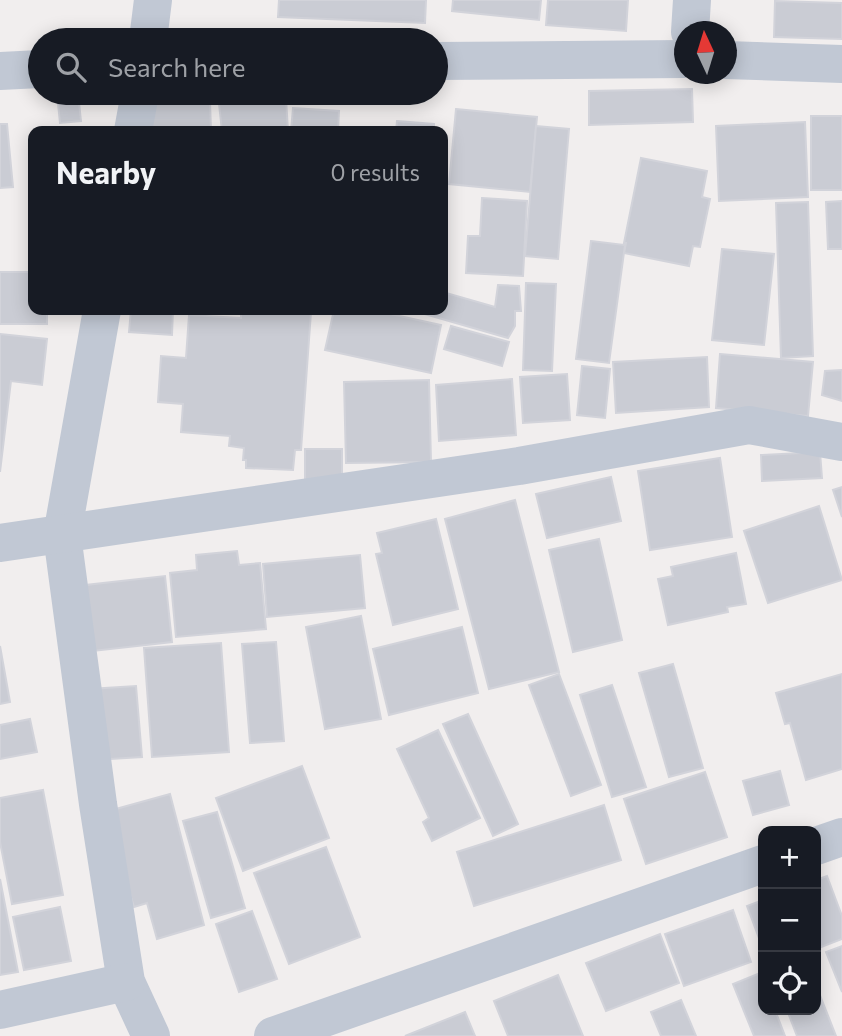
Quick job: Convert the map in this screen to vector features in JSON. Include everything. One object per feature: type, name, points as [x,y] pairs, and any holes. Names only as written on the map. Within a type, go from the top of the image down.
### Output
[{"type":"street","points":[[150,28],[153,0]]},
{"type":"street","points":[[691,21],[692,0]]},
{"type":"street","points":[[448,61],[674,59]]},
{"type":"street","points":[[737,60],[842,64]]},
{"type":"street","points":[[0,71],[28,70]]},
{"type":"street","points":[[135,126],[138,105]]},
{"type":"street","points":[[101,315],[62,535],[96,790],[126,982],[151,1036]]},
{"type":"street","points":[[0,543],[519,466],[749,425],[842,442]]},
{"type":"street","points":[[821,844],[842,837]]},
{"type":"street","points":[[273,1036],[758,866]]},
{"type":"street","points":[[0,1010],[126,982]]},
{"type":"building","points":[[279,0],[426,0],[425,23],[278,17]]},
{"type":"building","points":[[453,0],[541,0],[539,20],[452,11]]},
{"type":"building","points":[[548,0],[628,0],[626,31],[546,25]]},
{"type":"building","points":[[775,1],[842,3],[842,39],[774,37]]},
{"type":"building","points":[[692,89],[693,122],[589,125],[589,91]]},
{"type":"building","points":[[58,105],[79,105],[81,121],[60,123]]},
{"type":"building","points":[[148,105],[210,105],[211,126],[148,126]]},
{"type":"building","points":[[219,105],[286,105],[288,126],[221,126]]},
{"type":"building","points":[[293,108],[339,111],[338,126],[291,126]]},
{"type":"building","points":[[456,109],[537,117],[530,192],[449,184]]},
{"type":"building","points":[[811,116],[842,116],[842,190],[811,190]]},
{"type":"building","points":[[397,121],[434,124],[434,126],[396,126]]},
{"type":"building","points":[[805,122],[808,197],[719,201],[716,126]]},
{"type":"building","points":[[0,124],[7,124],[13,187],[0,188]]},
{"type":"building","points":[[536,126],[569,129],[558,259],[525,256]]},
{"type":"building","points":[[641,158],[707,171],[702,197],[710,199],[700,247],[693,246],[689,266],[624,253]]},
{"type":"building","points":[[482,198],[527,201],[523,276],[466,273],[468,236],[480,236]]},
{"type":"building","points":[[842,201],[842,249],[828,249],[826,202]]},
{"type":"building","points":[[808,202],[813,356],[781,358],[776,203]]},
{"type":"building","points":[[591,241],[625,245],[609,363],[576,359]]},
{"type":"building","points":[[722,249],[774,254],[764,345],[712,340]]},
{"type":"building","points":[[0,272],[28,272],[28,315],[47,315],[47,324],[0,324]]},
{"type":"building","points":[[526,283],[556,284],[552,371],[523,370]]},
{"type":"building","points":[[498,285],[519,286],[521,311],[515,311],[515,326],[508,338],[428,315],[448,315],[448,293],[495,307]]},
{"type":"building","points":[[131,315],[173,315],[172,335],[129,332]]},
{"type":"building","points":[[189,315],[241,318],[241,315],[311,315],[301,450],[295,450],[293,470],[246,468],[246,460],[243,460],[244,448],[229,446],[230,436],[181,432],[183,404],[158,402],[161,356],[186,358]]},
{"type":"building","points":[[333,315],[395,315],[441,325],[431,373],[325,350]]},
{"type":"building","points":[[451,326],[509,342],[502,366],[444,349]]},
{"type":"building","points":[[0,334],[47,339],[42,385],[11,381],[0,472]]},
{"type":"building","points":[[720,354],[813,362],[808,416],[716,408]]},
{"type":"building","points":[[707,357],[709,407],[616,413],[613,362]]},
{"type":"building","points":[[582,366],[610,369],[605,418],[577,415]]},
{"type":"building","points":[[842,370],[842,401],[822,395],[825,371]]},
{"type":"building","points":[[567,374],[570,420],[523,423],[520,377]]},
{"type":"building","points":[[512,379],[516,435],[439,441],[436,385]]},
{"type":"building","points":[[429,380],[431,462],[346,463],[344,382]]},
{"type":"building","points":[[305,449],[342,449],[342,487],[305,487]]},
{"type":"building","points":[[820,452],[822,478],[762,481],[761,455]]},
{"type":"building","points":[[720,458],[732,537],[650,550],[638,471]]},
{"type":"building","points":[[611,477],[621,521],[547,538],[536,494]]},
{"type":"building","points":[[842,487],[842,517],[833,490]]},
{"type":"building","points":[[515,500],[559,672],[489,689],[445,519]]},
{"type":"building","points":[[819,506],[842,580],[768,603],[744,531]]},
{"type":"building","points":[[436,519],[458,609],[393,625],[376,554],[382,553],[377,533]]},
{"type":"building","points":[[599,539],[622,640],[573,652],[549,550]]},
{"type":"building","points":[[237,551],[239,565],[260,563],[266,629],[176,637],[170,573],[197,570],[196,555]]},
{"type":"building","points":[[736,553],[746,604],[727,607],[728,612],[668,625],[658,579],[673,576],[671,567]]},
{"type":"building","points":[[360,555],[365,608],[267,617],[263,564]]},
{"type":"building","points":[[165,576],[172,642],[93,651],[86,585]]},
{"type":"building","points":[[361,616],[381,719],[325,729],[306,627]]},
{"type":"building","points":[[462,627],[478,693],[389,715],[373,649]]},
{"type":"building","points":[[276,642],[284,741],[250,743],[242,644]]},
{"type":"building","points":[[221,643],[229,752],[152,757],[144,648]]},
{"type":"building","points":[[0,646],[10,702],[0,704]]},
{"type":"building","points":[[673,664],[703,768],[669,777],[639,673]]},
{"type":"building","points":[[559,674],[601,785],[571,796],[529,685]]},
{"type":"building","points":[[842,674],[842,769],[806,780],[790,723],[785,724],[776,693]]},
{"type":"building","points":[[612,685],[646,787],[612,797],[580,695]]},
{"type":"building","points":[[136,686],[142,757],[94,760],[89,689]]},
{"type":"building","points":[[468,714],[518,824],[493,836],[443,724]]},
{"type":"building","points":[[30,719],[37,752],[0,759],[0,725]]},
{"type":"building","points":[[438,730],[480,818],[432,841],[423,822],[429,818],[397,749]]},
{"type":"building","points":[[302,766],[329,838],[243,871],[216,798]]},
{"type":"building","points":[[780,771],[789,805],[753,815],[743,781]]},
{"type":"building","points":[[705,772],[727,837],[646,864],[624,799]]},
{"type":"building","points":[[43,790],[63,895],[12,904],[0,842],[0,798]]},
{"type":"building","points":[[170,794],[204,925],[157,939],[147,903],[134,907],[105,812]]},
{"type":"building","points":[[604,805],[621,860],[474,906],[457,852]]},
{"type":"building","points":[[217,812],[245,908],[211,918],[183,821]]},
{"type":"building","points":[[326,847],[360,937],[289,964],[254,873]]},
{"type":"building","points":[[827,876],[842,916],[842,939],[821,947],[821,889],[821,878]]},
{"type":"building","points":[[0,879],[18,972],[0,975]]},
{"type":"building","points":[[758,902],[758,936],[747,906]]},
{"type":"building","points":[[60,907],[71,961],[24,970],[13,917]]},
{"type":"building","points":[[733,910],[751,962],[684,986],[665,934]]},
{"type":"building","points":[[252,911],[277,979],[239,992],[216,924]]},
{"type":"building","points":[[660,934],[679,983],[606,1011],[586,963]]},
{"type":"building","points":[[842,946],[842,992],[826,952]]},
{"type":"building","points":[[758,974],[758,1015],[777,1015],[785,1036],[754,1036],[733,984]]},
{"type":"building","points":[[558,975],[583,1036],[508,1036],[494,1001]]},
{"type":"building","points":[[821,998],[836,1036],[797,1036],[789,1015],[821,1015]]},
{"type":"building","points":[[681,1000],[696,1036],[661,1036],[651,1012]]},
{"type":"building","points":[[465,1012],[475,1036],[405,1036]]}]
